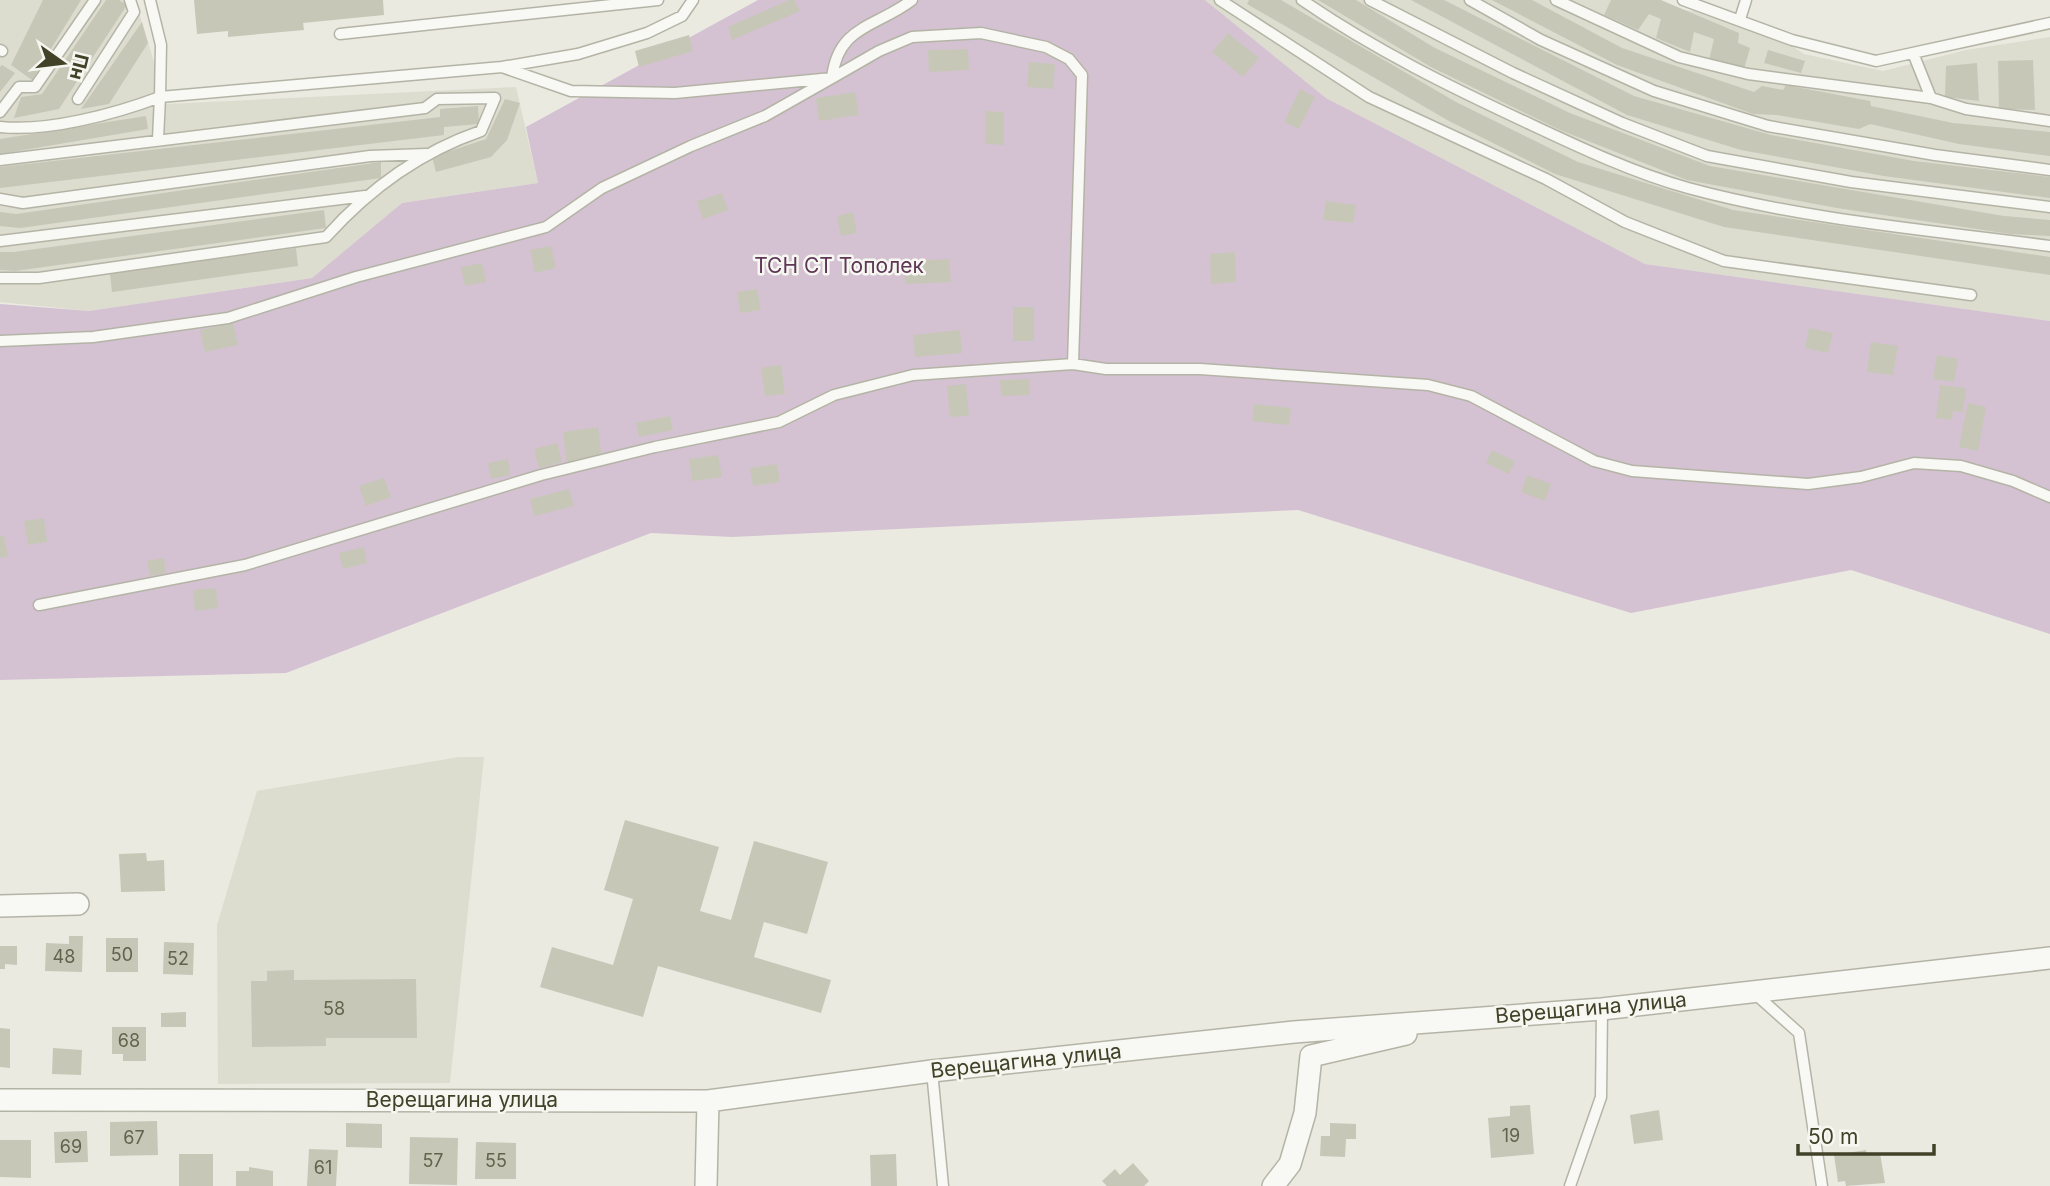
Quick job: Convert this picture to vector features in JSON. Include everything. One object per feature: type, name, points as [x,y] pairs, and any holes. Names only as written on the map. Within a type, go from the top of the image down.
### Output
[{"type":"street","points":[[0,906],[78,904]]},
{"type":"street","name":"Верещагина улица","points":[[0,1100],[708,1101],[932,1071],[1294,1032],[1602,1009],[2050,958]]},
{"type":"street","points":[[1273,1186],[1290,1164],[1305,1113],[1311,1056],[1470,1019]]},
{"type":"street","points":[[706,1186],[708,1101]]},
{"type":"lane","points":[[0,112],[19,87],[35,87],[95,0]]},
{"type":"lane","points":[[78,99],[134,12],[130,0]]},
{"type":"lane","points":[[150,0],[161,45],[158,139]]},
{"type":"lane","points":[[340,34],[658,0]]},
{"type":"lane","points":[[0,127],[18,129],[92,117],[160,97],[502,67],[578,54],[647,33],[682,16],[693,0]]},
{"type":"lane","points":[[832,78],[838,49],[848,37],[912,0]]},
{"type":"lane","points":[[1220,0],[1369,97],[1546,179],[1625,222],[1712,257],[1724,261],[1971,295]]},
{"type":"lane","points":[[1302,0],[1333,21],[1455,90],[1592,153],[1686,187],[1776,208],[1920,231],[2050,246]]},
{"type":"lane","points":[[1370,0],[1513,73],[1622,123],[1707,156],[1851,182],[2050,207]]},
{"type":"lane","points":[[1470,0],[1541,40],[1654,91],[1768,127],[1935,155],[2050,170]]},
{"type":"lane","points":[[1556,0],[1690,60],[1748,74],[1931,98],[1966,109],[2050,121]]},
{"type":"lane","points":[[1683,0],[1792,40],[1876,61],[2050,23]]},
{"type":"lane","points":[[1740,19],[1746,0]]},
{"type":"lane","points":[[0,341],[93,337],[228,318],[356,277],[546,227],[602,188],[691,146],[765,116],[879,51],[912,37],[950,33],[1009,38],[1046,47],[1069,59],[1082,75],[1075,207],[1073,364]]},
{"type":"lane","points":[[1913,53],[1931,98]]},
{"type":"lane","points":[[502,67],[571,91],[675,93],[832,78]]},
{"type":"lane","points":[[0,160],[425,108],[437,99],[495,98],[481,131],[426,154],[354,206],[326,237],[39,278],[0,278]]},
{"type":"lane","points":[[0,199],[23,203],[370,156],[426,154]]},
{"type":"lane","points":[[0,241],[369,195]]},
{"type":"lane","points":[[38,605],[246,565],[541,475],[655,447],[779,422],[834,395],[913,376],[1073,364],[1106,369],[1200,369],[1428,385],[1471,396],[1594,461],[1632,471],[1808,484],[1861,477],[1914,463],[1961,466],[2013,481],[2050,497]]},
{"type":"lane","points":[[1753,992],[1799,1033],[1822,1186]]},
{"type":"lane","points":[[1570,1186],[1601,1097],[1602,1009]]},
{"type":"lane","points":[[932,1071],[943,1186]]},
{"type":"shaded area","points":[[0,0],[135,0],[167,104],[516,87],[538,183],[402,203],[312,278],[89,311],[0,302]]},
{"type":"shaded area","points":[[1205,0],[1642,0],[1655,7],[1748,17],[1804,54],[1883,71],[1966,50],[2050,37],[2050,321],[1645,264],[1326,98]]},
{"type":"shaded area","points":[[459,757],[484,757],[450,1083],[218,1084],[217,925],[257,791]]},
{"type":"green space","name":"ТСН СТ Тополек","points":[[758,0],[1205,0],[1326,98],[1645,264],[2050,321],[2050,634],[1851,570],[1631,613],[1298,510],[732,537],[651,533],[286,673],[0,680],[0,304],[89,311],[312,278],[402,203],[538,183],[526,127]]},
{"type":"building","points":[[43,0],[81,0],[32,80],[11,65]]},
{"type":"building","points":[[106,0],[119,0],[127,5],[59,109],[14,118],[21,97],[42,94]]},
{"type":"building","points":[[194,0],[383,0],[384,15],[303,23],[304,30],[228,37],[228,31],[197,34]]},
{"type":"building","points":[[794,0],[800,11],[732,40],[728,27]]},
{"type":"building","points":[[1249,0],[1281,0],[1456,102],[1578,162],[1733,210],[2050,257],[2050,275],[1724,227],[1555,174],[1449,121],[1247,4]]},
{"type":"building","points":[[1318,0],[1356,0],[1435,48],[1570,113],[1710,166],[2004,216],[2050,220],[2050,236],[2010,234],[1837,208],[1687,180],[1560,130],[1431,67]]},
{"type":"building","points":[[1411,0],[1444,0],[1634,96],[1771,135],[1914,161],[2050,177],[2050,198],[1884,176],[1741,150],[1627,115]]},
{"type":"building","points":[[1492,0],[1532,0],[1622,48],[1754,92],[1762,86],[1783,90],[1786,85],[1870,101],[1871,106],[1953,123],[2050,132],[2050,156],[1959,144],[1870,124],[1859,129],[1777,115],[1753,114],[1617,65]]},
{"type":"building","points":[[1611,0],[1661,0],[1739,33],[1738,43],[1750,48],[1744,69],[1709,60],[1714,39],[1694,32],[1690,52],[1656,38],[1661,19],[1649,14],[1638,30],[1604,15]]},
{"type":"building","points":[[142,22],[148,43],[109,104],[81,109]]},
{"type":"building","points":[[1228,33],[1259,58],[1243,77],[1212,52]]},
{"type":"building","points":[[689,35],[693,51],[639,67],[635,51]]},
{"type":"building","points":[[968,49],[969,70],[929,72],[928,50]]},
{"type":"building","points":[[1768,50],[1805,61],[1801,73],[1764,63]]},
{"type":"building","points":[[2033,60],[2035,110],[1999,109],[1998,61]]},
{"type":"building","points":[[1029,62],[1055,64],[1053,89],[1027,87]]},
{"type":"building","points":[[1977,63],[1979,101],[1945,97],[1946,66]]},
{"type":"building","points":[[2,65],[15,73],[0,92],[0,67]]},
{"type":"building","points":[[1300,89],[1315,97],[1299,129],[1284,122]]},
{"type":"building","points":[[855,92],[859,115],[819,121],[816,98]]},
{"type":"building","points":[[505,99],[520,103],[507,140],[491,157],[436,172],[432,157],[486,139]]},
{"type":"building","points":[[478,106],[479,124],[444,127],[444,135],[0,188],[0,167],[440,117],[440,109]]},
{"type":"building","points":[[986,111],[1004,112],[1004,145],[985,144]]},
{"type":"building","points":[[146,116],[148,129],[0,154],[0,139]]},
{"type":"building","points":[[381,162],[381,178],[20,228],[0,226],[0,212],[16,214]]},
{"type":"building","points":[[722,193],[728,210],[703,219],[697,201]]},
{"type":"building","points":[[1326,201],[1356,205],[1353,223],[1323,220]]},
{"type":"building","points":[[324,210],[326,228],[15,271],[0,270],[0,252]]},
{"type":"building","points":[[853,212],[857,233],[841,236],[837,216]]},
{"type":"building","points":[[551,246],[556,268],[535,273],[530,250]]},
{"type":"building","points":[[296,248],[298,266],[112,292],[110,273]]},
{"type":"building","points":[[1235,252],[1236,282],[1211,284],[1210,254]]},
{"type":"building","points":[[949,259],[951,282],[905,284],[904,261]]},
{"type":"building","points":[[482,263],[486,282],[465,286],[461,267]]},
{"type":"building","points":[[757,289],[761,310],[740,313],[737,292]]},
{"type":"building","points":[[1013,307],[1034,307],[1034,341],[1013,341]]},
{"type":"building","points":[[233,323],[238,345],[205,352],[200,330]]},
{"type":"building","points":[[1809,328],[1833,333],[1828,353],[1805,348]]},
{"type":"building","points":[[960,330],[962,353],[915,357],[913,335]]},
{"type":"building","points":[[1871,342],[1898,346],[1893,375],[1867,372]]},
{"type":"building","points":[[1937,355],[1958,359],[1954,382],[1933,379]]},
{"type":"building","points":[[781,365],[785,394],[765,396],[761,368]]},
{"type":"building","points":[[1029,379],[1030,395],[1001,396],[1000,380]]},
{"type":"building","points":[[966,384],[969,416],[950,417],[947,386]]},
{"type":"building","points":[[1940,385],[1966,388],[1963,412],[1953,411],[1952,420],[1936,418]]},
{"type":"building","points":[[1968,403],[1986,407],[1978,451],[1959,447]]},
{"type":"building","points":[[1254,404],[1291,408],[1289,425],[1252,421]]},
{"type":"building","points":[[670,416],[673,430],[639,437],[636,423]]},
{"type":"building","points":[[598,427],[602,459],[567,464],[563,432]]},
{"type":"building","points":[[557,443],[562,462],[539,468],[534,449]]},
{"type":"building","points":[[1492,450],[1515,461],[1509,474],[1486,463]]},
{"type":"building","points":[[718,455],[722,477],[692,481],[689,459]]},
{"type":"building","points":[[508,459],[510,475],[491,479],[488,463]]},
{"type":"building","points":[[777,464],[780,482],[753,486],[750,468]]},
{"type":"building","points":[[1527,475],[1551,484],[1545,501],[1521,492]]},
{"type":"building","points":[[384,478],[391,497],[366,506],[359,486]]},
{"type":"building","points":[[569,489],[574,506],[534,516],[530,499]]},
{"type":"building","points":[[44,518],[47,542],[28,545],[24,521]]},
{"type":"building","points":[[4,535],[8,556],[0,558],[0,536]]},
{"type":"building","points":[[364,547],[367,563],[343,569],[339,553]]},
{"type":"building","points":[[164,558],[166,573],[150,576],[147,561]]},
{"type":"building","points":[[216,588],[218,608],[195,611],[193,590]]},
{"type":"building","points":[[625,820],[719,847],[700,911],[731,920],[754,841],[828,862],[807,934],[764,922],[754,957],[831,980],[821,1013],[658,966],[643,1017],[540,987],[552,947],[613,965],[633,899],[604,890]]},
{"type":"building","points":[[146,853],[147,861],[164,860],[165,891],[121,892],[119,854]]},
{"type":"building","points":[[69,936],[83,936],[82,972],[45,971],[46,943],[69,944]]},
{"type":"building","points":[[106,938],[138,938],[138,972],[106,972]]},
{"type":"building","points":[[164,942],[194,943],[193,975],[163,974]]},
{"type":"building","points":[[0,946],[17,946],[17,965],[5,964],[5,969],[0,969]]},
{"type":"building","points":[[294,970],[294,980],[416,979],[417,1038],[326,1038],[326,1046],[252,1047],[251,981],[267,981],[267,971]]},
{"type":"building","points":[[186,1012],[186,1027],[161,1027],[161,1013]]},
{"type":"building","points":[[112,1027],[146,1027],[146,1061],[123,1061],[123,1054],[112,1054]]},
{"type":"building","points":[[0,1028],[10,1029],[10,1068],[0,1067]]},
{"type":"building","points":[[53,1048],[82,1050],[81,1075],[52,1074]]},
{"type":"building","points":[[1530,1105],[1534,1154],[1491,1158],[1488,1118],[1510,1116],[1510,1106]]},
{"type":"building","points":[[1659,1110],[1663,1140],[1634,1144],[1630,1115]]},
{"type":"building","points":[[157,1121],[158,1155],[110,1156],[110,1122]]},
{"type":"building","points":[[346,1123],[382,1124],[382,1148],[346,1147]]},
{"type":"building","points":[[1330,1123],[1356,1124],[1356,1139],[1346,1139],[1345,1157],[1320,1156],[1321,1136],[1330,1136]]},
{"type":"building","points":[[87,1131],[88,1162],[55,1163],[54,1132]]},
{"type":"building","points":[[410,1137],[458,1138],[457,1185],[409,1184]]},
{"type":"building","points":[[0,1140],[31,1140],[31,1178],[0,1177]]},
{"type":"building","points":[[476,1142],[516,1143],[516,1179],[475,1179]]},
{"type":"building","points":[[309,1149],[338,1150],[336,1186],[307,1186]]},
{"type":"building","points":[[1866,1150],[1867,1155],[1880,1153],[1885,1183],[1846,1186],[1845,1181],[1838,1182],[1834,1155]]},
{"type":"building","points":[[179,1154],[213,1154],[213,1186],[179,1186]]},
{"type":"building","points":[[896,1154],[897,1186],[871,1186],[870,1155]]},
{"type":"building","points":[[1133,1163],[1149,1181],[1144,1186],[1107,1186],[1102,1181],[1115,1169],[1120,1175]]},
{"type":"building","points":[[249,1167],[273,1171],[273,1186],[236,1186],[236,1171],[249,1171]]}]
